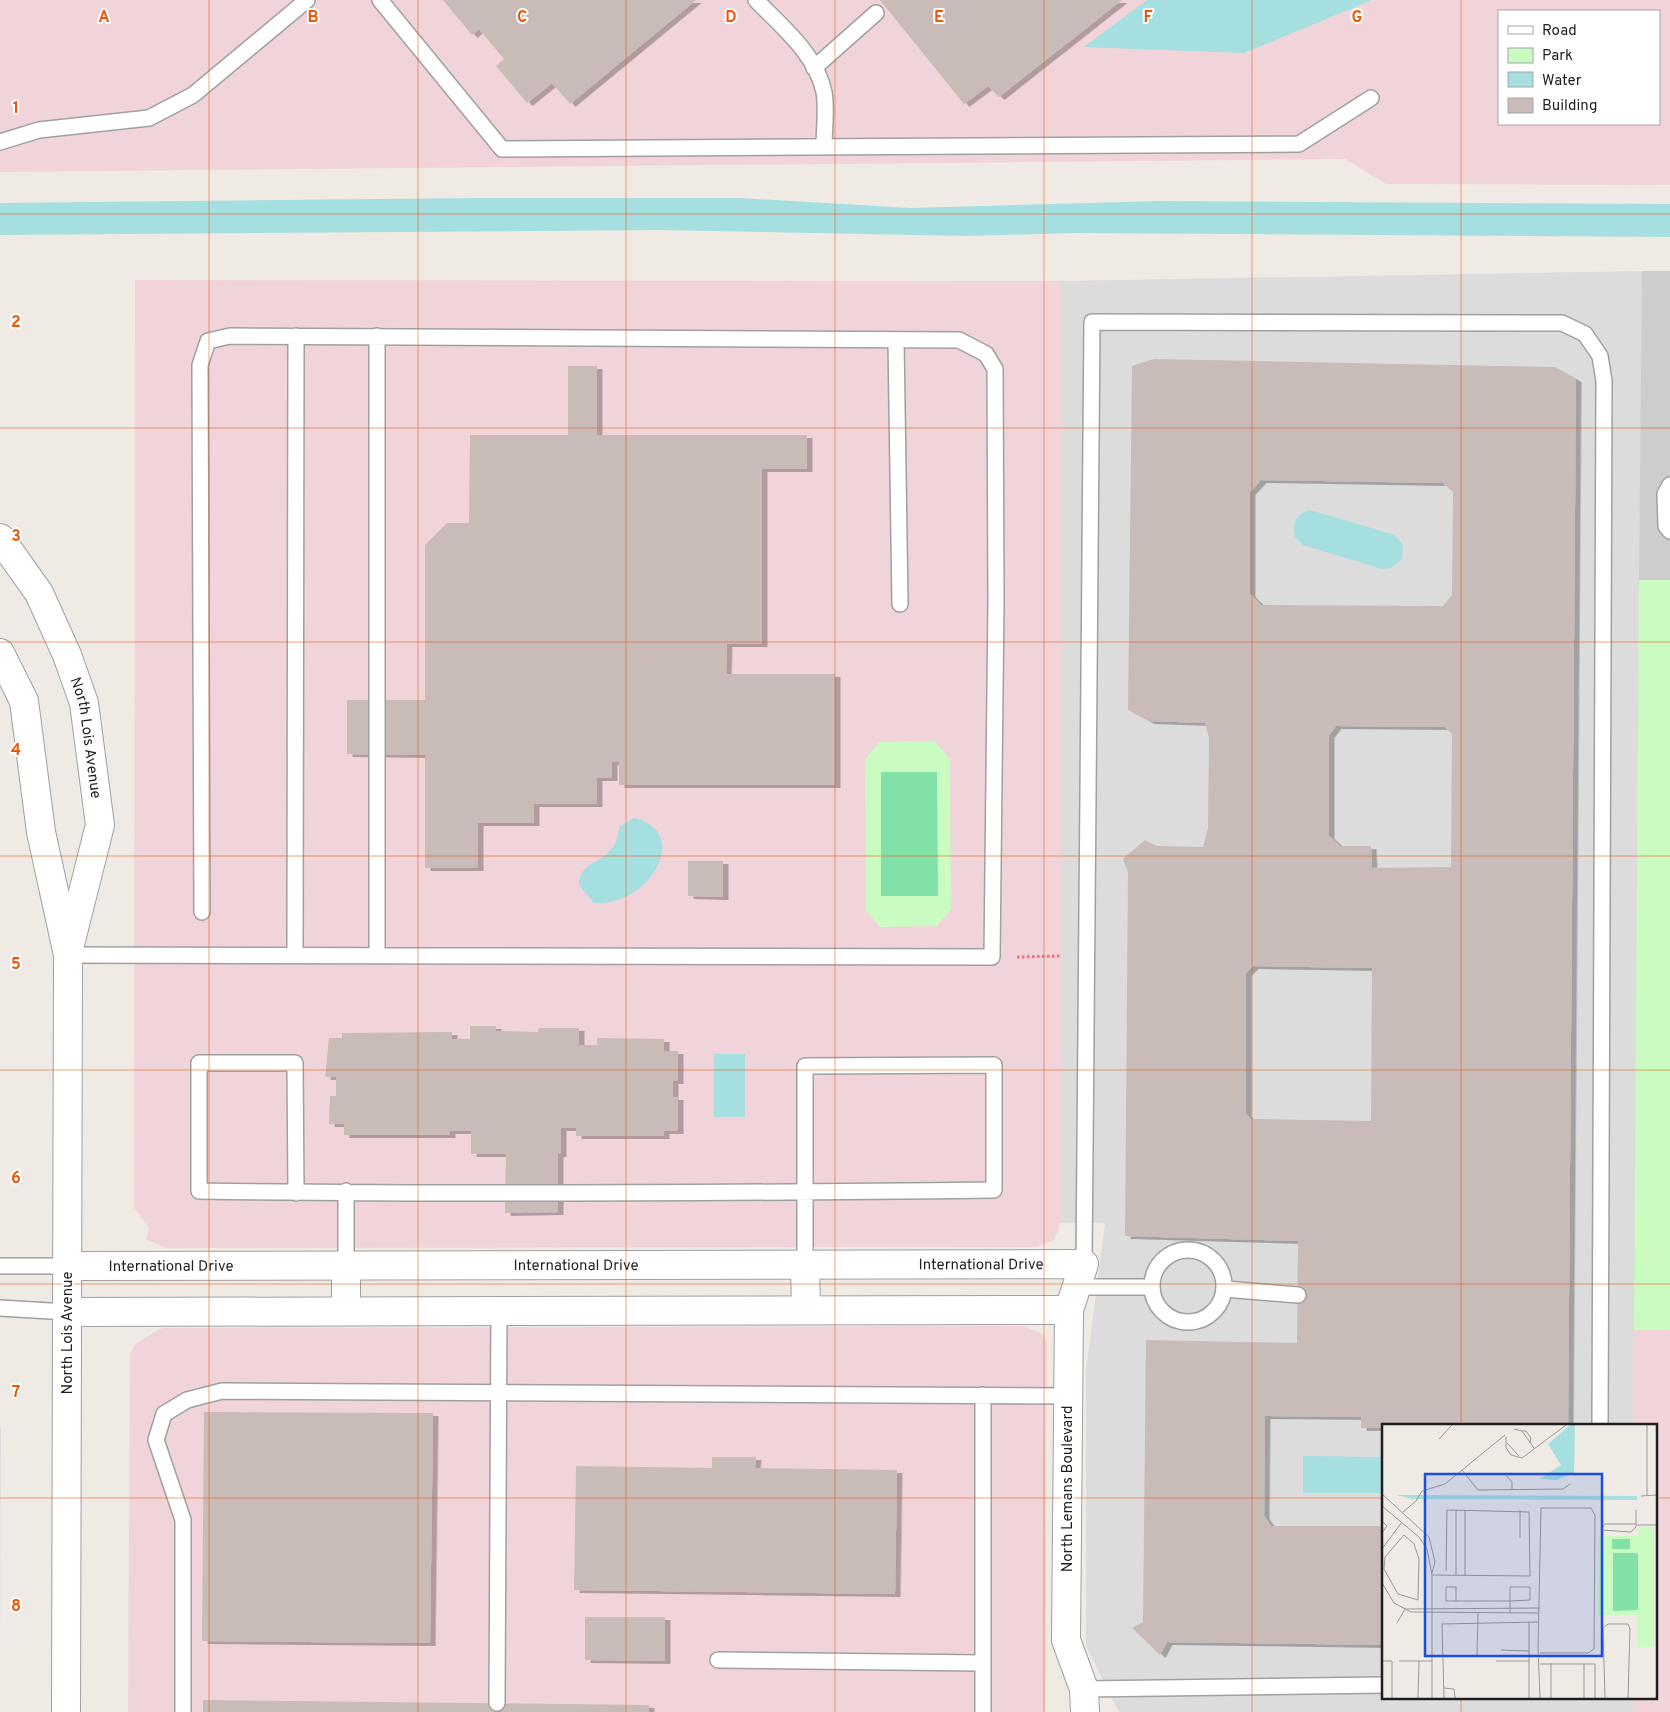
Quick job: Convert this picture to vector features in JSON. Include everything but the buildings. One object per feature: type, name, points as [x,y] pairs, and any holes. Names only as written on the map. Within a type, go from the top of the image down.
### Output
[{"type":"street","name":"North Lois Avenue","points":[[0,538],[39,593],[67,655],[84,703],[100,825],[68,955]]},
{"type":"street","name":"North Lois Avenue","points":[[0,653],[24,702],[41,832],[68,955],[66,1712]]},
{"type":"street","name":"International Drive","points":[[67,1266],[805,1265],[1077,1287]]},
{"type":"street","points":[[805,1265],[806,1310]]},
{"type":"street","points":[[346,1266],[346,1311]]},
{"type":"street","points":[[67,1312],[806,1310],[1077,1287]]},
{"type":"street","name":"North Lemans Boulevard","points":[[1077,1287],[1068,1396],[1066,1640],[1084,1700]]},
{"type":"lane","points":[[0,142],[39,130],[150,118],[193,95],[307,0]]},
{"type":"lane","points":[[380,0],[502,149],[1299,144],[1371,98]]},
{"type":"lane","points":[[756,0],[797,42],[814,68],[824,94],[824,146]]},
{"type":"lane","points":[[814,68],[876,13]]},
{"type":"lane","points":[[1151,1287],[1077,1287],[1086,956],[1092,322],[1562,324],[1585,334],[1600,356],[1604,382],[1600,1424]]},
{"type":"lane","points":[[68,955],[378,954],[445,956],[992,957],[996,600],[995,369],[986,354],[960,340],[230,336],[208,341],[200,365],[202,912]]},
{"type":"lane","points":[[295,954],[296,336]]},
{"type":"lane","points":[[377,336],[378,954]]},
{"type":"lane","points":[[896,340],[900,604]]},
{"type":"lane","points":[[1670,485],[1665,494],[1666,526],[1670,530]]},
{"type":"lane","points":[[296,1193],[295,1063],[199,1063],[199,1192],[296,1193],[805,1192],[994,1190],[994,1065],[805,1066],[805,1192],[805,1265]]},
{"type":"lane","points":[[346,1192],[346,1266]]},
{"type":"lane","points":[[1188,1250],[1211,1258],[1219,1266],[1224,1277],[1225,1289],[1222,1301],[1216,1311],[1206,1318],[1194,1322],[1181,1322],[1160,1310],[1154,1300],[1151,1287],[1153,1276],[1158,1266],[1166,1257],[1188,1250]]},
{"type":"lane","points":[[0,1266],[67,1266]]},
{"type":"lane","points":[[1225,1289],[1298,1295]]},
{"type":"lane","points":[[0,1308],[67,1312]]},
{"type":"lane","points":[[497,1703],[499,1310]]},
{"type":"lane","points":[[183,1712],[183,1520],[156,1440],[164,1414],[187,1400],[222,1391],[1068,1396]]},
{"type":"lane","points":[[983,1396],[983,1712]]},
{"type":"lane","points":[[718,1660],[983,1663]]},
{"type":"lane","points":[[1084,1700],[1382,1685]]},
{"type":"path","points":[[992,957],[1086,956]]},
{"type":"shaded area","points":[[0,0],[1670,0],[1670,185],[1386,184],[1345,159],[0,172]]},
{"type":"shaded area","points":[[1642,271],[1634,1424],[1382,1424],[1382,1700],[1634,1700],[1634,1712],[1119,1712],[1086,1646],[1086,1371],[1105,1223],[1061,1223],[1061,281]]},
{"type":"shaded area","points":[[1642,271],[1670,271],[1670,580],[1639,580]]},
{"type":"shaded area","points":[[135,280],[1061,281],[1061,1223],[1054,1240],[1036,1247],[166,1248],[146,1239],[149,1228],[134,1208]]},
{"type":"shaded area","points":[[1023,1326],[1040,1332],[1047,1341],[1045,1712],[128,1712],[130,1352],[135,1344],[162,1328]]},
{"type":"shaded area","points":[[1634,1330],[1670,1330],[1670,1712],[1634,1712],[1634,1700],[1658,1700],[1658,1424],[1634,1424]]},
{"type":"shaded area","points":[[0,1426],[1,1431],[0,1653]]},
{"type":"green space","points":[[1639,580],[1670,580],[1670,1330],[1634,1330]]},
{"type":"green space","points":[[935,741],[950,760],[951,909],[937,926],[880,927],[866,910],[865,760],[879,742]]},
{"type":"green space","points":[[881,772],[937,772],[938,896],[881,896]]},
{"type":"water","points":[[1147,0],[1372,0],[1244,53],[1084,47]]},
{"type":"water","points":[[483,198],[740,198],[911,208],[1161,201],[1670,204],[1670,237],[1073,233],[968,236],[660,230],[0,235],[0,203]]},
{"type":"water","points":[[1310,510],[1395,535],[1403,545],[1402,559],[1391,568],[1382,569],[1303,545],[1295,537],[1294,527],[1298,517]]},
{"type":"water","points":[[634,818],[652,826],[661,838],[662,852],[657,868],[646,882],[631,894],[614,901],[594,903],[579,885],[580,877],[587,867],[614,846],[620,826]]},
{"type":"water","points":[[714,1054],[745,1054],[745,1117],[714,1117]]},
{"type":"water","points":[[1303,1456],[1382,1457],[1382,1493],[1303,1493]]}]
